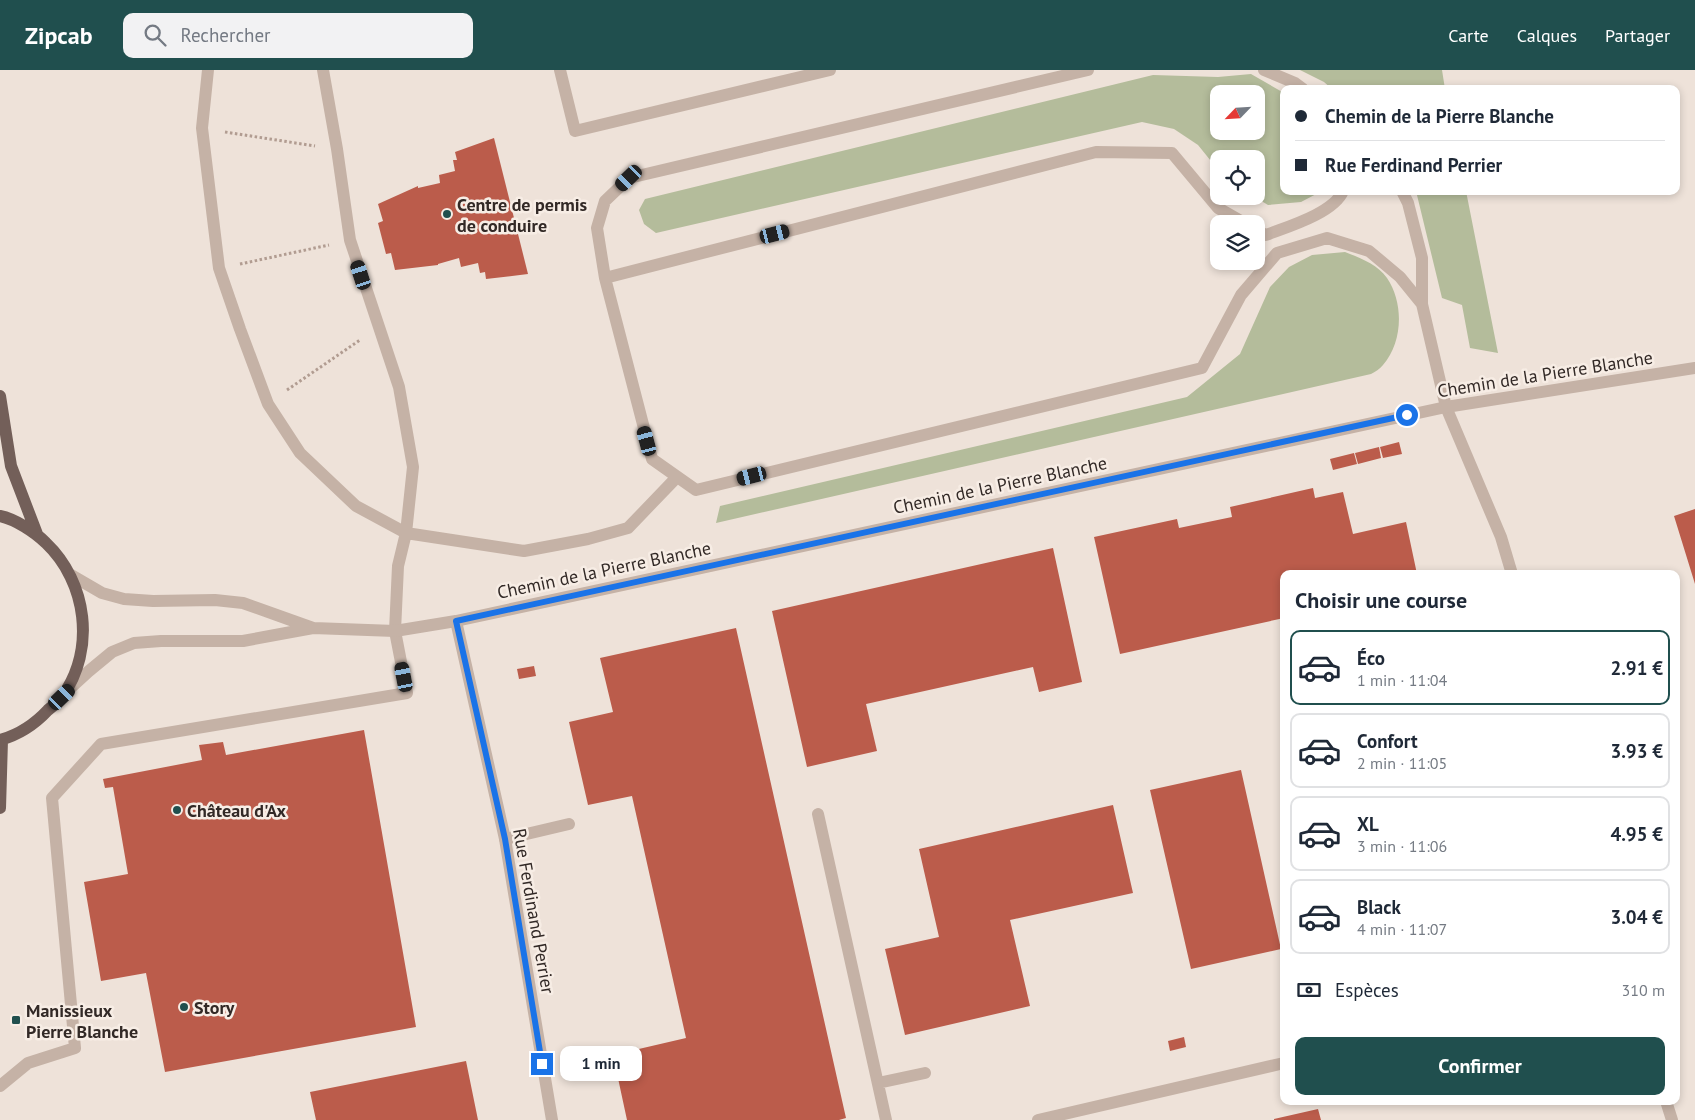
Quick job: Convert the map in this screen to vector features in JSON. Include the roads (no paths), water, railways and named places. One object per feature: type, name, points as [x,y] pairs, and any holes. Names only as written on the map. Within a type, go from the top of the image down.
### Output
[{"type":"main road","points":[[0,396],[11,466],[37,534]]},
{"type":"main road","points":[[0,516],[37,534],[56,552],[71,575],[81,605],[84,637],[77,668],[62,697],[35,723],[1,740],[0,808]]},
{"type":"street","points":[[208,70],[202,128],[220,268],[240,329],[268,404],[300,453],[356,506],[406,533],[524,551],[588,539],[628,528],[677,477]]},
{"type":"street","points":[[0,1086],[28,1063],[75,1048],[52,798],[101,744],[407,693],[395,631],[398,566],[406,533],[413,467],[399,387],[350,240],[323,70]]},
{"type":"street","points":[[560,70],[575,131],[830,70]]},
{"type":"street","points":[[1088,70],[629,178],[605,201],[597,228],[605,278],[652,459],[696,490],[1202,368],[1241,296],[1277,254],[1327,238],[1369,251],[1400,277],[1422,304]]},
{"type":"street","points":[[1264,70],[1298,85]]},
{"type":"street","points":[[605,278],[1096,152],[1172,153],[1218,208],[1230,215]]},
{"type":"street","points":[[1265,234],[1314,216],[1340,198],[1341,195]]},
{"type":"street","points":[[1404,195],[1422,258],[1422,304],[1446,407],[1501,537],[1511,570]]},
{"type":"street","name":"Chemin de la Pierre Blanche","points":[[62,697],[112,652],[134,643],[160,641],[243,641],[313,628],[395,631],[456,621],[1446,407],[1695,368]]},
{"type":"street","name":"Chemin de la Pierre Blanche","points":[[71,575],[102,593],[124,599],[153,601],[216,600],[243,603],[313,628]]},
{"type":"street","name":"Rue Ferdinand Perrier","points":[[456,621],[505,839],[552,1120]]},
{"type":"street","points":[[818,814],[886,1120]]},
{"type":"street","points":[[505,839],[569,824]]},
{"type":"street","points":[[1038,1120],[1280,1064]]},
{"type":"street","points":[[878,1083],[925,1073]]},
{"type":"street","points":[[1667,1105],[1672,1120]]},
{"type":"place","name":"Centre de permis de conduire","points":[[447,214]]},
{"type":"place","name":"Château d'Ax","points":[[177,810]]},
{"type":"place","name":"Story","points":[[184,1007]]},
{"type":"place","name":"Manissieux Pierre Blanche","points":[[16,1020]]}]
